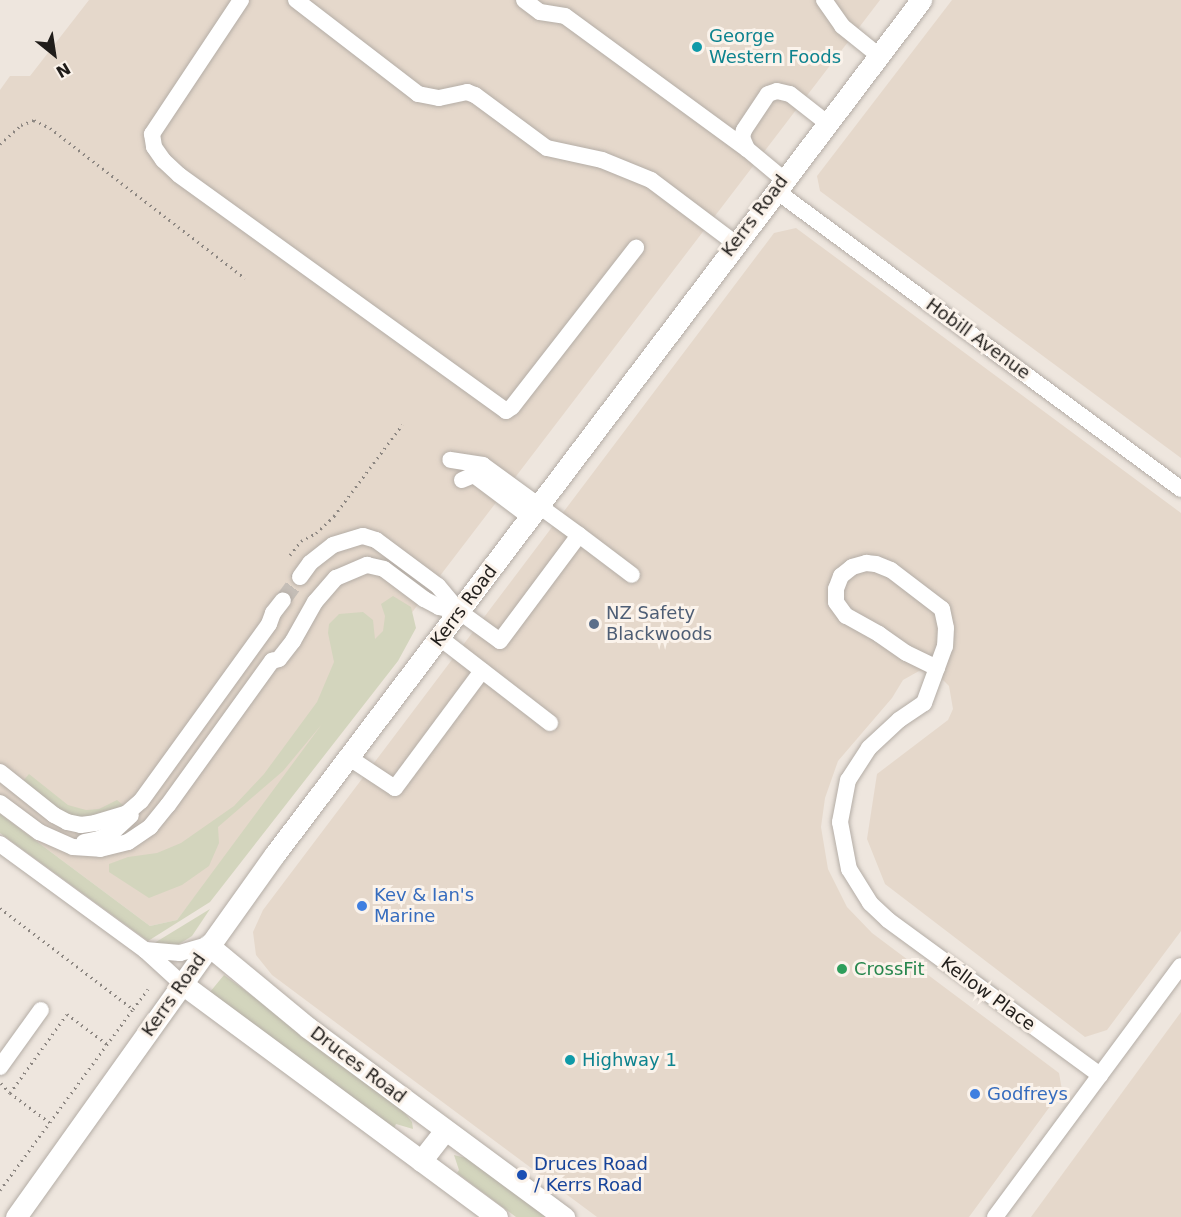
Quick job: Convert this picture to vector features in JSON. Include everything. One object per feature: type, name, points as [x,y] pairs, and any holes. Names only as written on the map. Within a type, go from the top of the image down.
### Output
[{"type":"main road","name":"Kerrs Road","points":[[16,1217],[100,1103],[208,945],[779,184],[921,0]]},
{"type":"main road","name":"Druces Road","points":[[208,945],[290,1014],[564,1217]]},
{"type":"main road","name":"Druces Road","points":[[182,983],[497,1217]]},
{"type":"main road","points":[[421,1161],[445,1130]]},
{"type":"street","points":[[241,0],[152,134],[154,147],[163,160],[179,175],[506,411],[512,407],[636,248]]},
{"type":"street","points":[[296,0],[418,94],[439,98],[467,92],[475,95],[547,148],[602,160],[651,180],[735,243]]},
{"type":"street","name":"Hobill Avenue","points":[[524,0],[540,12],[565,16],[747,149],[779,184],[1181,489]]},
{"type":"street","points":[[824,0],[842,26],[878,55]]},
{"type":"street","points":[[747,149],[742,137],[744,130],[768,94],[777,91],[790,94],[826,123]]},
{"type":"street","points":[[450,460],[483,465],[535,511]]},
{"type":"street","points":[[462,480],[474,475],[579,535],[632,575]]},
{"type":"street","points":[[303,580],[310,563],[320,558],[333,545],[348,538],[363,536],[376,540],[438,586],[460,612],[500,641],[579,535]]},
{"type":"street","points":[[876,564],[891,570],[942,609],[945,614],[945,646],[937,668],[906,654],[879,634],[846,616],[836,602],[836,588],[841,576],[852,567],[876,564]]},
{"type":"street","points":[[0,803],[39,832],[73,847],[100,849],[128,842],[150,827],[272,661],[279,659],[293,641],[303,627],[304,617],[336,578],[367,565],[384,569],[439,607],[460,612]]},
{"type":"street","points":[[62,842],[90,841],[114,831],[141,801],[269,624],[273,612],[286,603]]},
{"type":"street","points":[[440,638],[550,723]]},
{"type":"street","name":"Kellow Place","points":[[937,668],[924,703],[899,720],[869,748],[848,780],[840,822],[849,869],[870,903],[888,920],[1100,1075]]},
{"type":"street","points":[[348,757],[395,788],[482,671]]},
{"type":"street","points":[[0,772],[54,815],[67,822],[81,825],[118,818],[141,801]]},
{"type":"street","name":"Druces Road","points":[[0,844],[145,950],[182,983]]},
{"type":"street","points":[[145,950],[180,953],[208,945]]},
{"type":"street","points":[[995,1217],[1181,966]]},
{"type":"street","points":[[0,1067],[41,1010]]},
{"type":"path","points":[[0,144],[21,125],[34,120],[50,128],[245,278]]},
{"type":"path","points":[[290,555],[301,541],[316,533],[334,516],[402,425]]},
{"type":"path","points":[[0,908],[133,1009]]},
{"type":"path","points":[[0,1190],[148,989]]},
{"type":"path","points":[[10,1093],[67,1014],[107,1044]]},
{"type":"path","points":[[1,1083],[10,1093],[49,1122]]},
{"type":"shaded area","points":[[89,0],[880,0],[177,920],[150,926],[0,814],[0,90],[10,76],[30,76]]},
{"type":"shaded area","points":[[952,0],[1181,0],[1181,458],[820,191],[817,176]]},
{"type":"shaded area","points":[[796,228],[1181,513],[1181,931],[1107,1030],[1085,1037],[885,884],[867,839],[877,774],[948,720],[953,709],[949,686],[936,673],[919,671],[903,680],[892,698],[838,761],[825,798],[821,827],[828,869],[847,907],[872,933],[1059,1073],[1062,1090],[969,1217],[597,1217],[272,975],[256,955],[253,932],[263,910],[774,233]]},
{"type":"shaded area","points":[[1181,1012],[1181,1217],[1031,1217]]},
{"type":"green space","points":[[393,596],[411,607],[416,628],[398,661],[210,902],[148,941],[0,833],[0,814],[150,926],[177,920],[322,724],[283,771],[218,827],[219,843],[209,866],[182,885],[149,898],[109,872],[109,864],[128,857],[157,853],[181,843],[234,806],[264,774],[317,702],[334,662],[328,633],[329,624],[339,614],[363,612],[373,620],[375,639],[383,631],[385,616],[381,604]]},
{"type":"green space","points":[[29,774],[68,805],[86,810],[99,809],[117,800],[124,806],[86,820],[67,816],[23,781]]},
{"type":"green space","points":[[210,909],[192,936],[175,946],[154,945],[156,942]]},
{"type":"green space","points":[[224,975],[406,1109],[404,1112],[412,1122],[413,1129],[396,1124],[394,1128],[210,992]]},
{"type":"green space","points":[[454,1155],[466,1158],[468,1155],[552,1217],[516,1217],[457,1173],[459,1170]]},
{"type":"tunnel","points":[[283,600],[300,577]]},
{"type":"place","name":"George Western Foods","points":[[697,47]]},
{"type":"place","name":"NZ Safety Blackwoods","points":[[594,624]]},
{"type":"place","name":"Kev & Ian's Marine","points":[[362,906]]},
{"type":"place","name":"CrossFit","points":[[842,969]]},
{"type":"place","name":"Highway 1","points":[[570,1060]]},
{"type":"place","name":"Godfreys","points":[[975,1094]]},
{"type":"place","name":"Druces Road / Kerrs Road","points":[[522,1175]]}]
